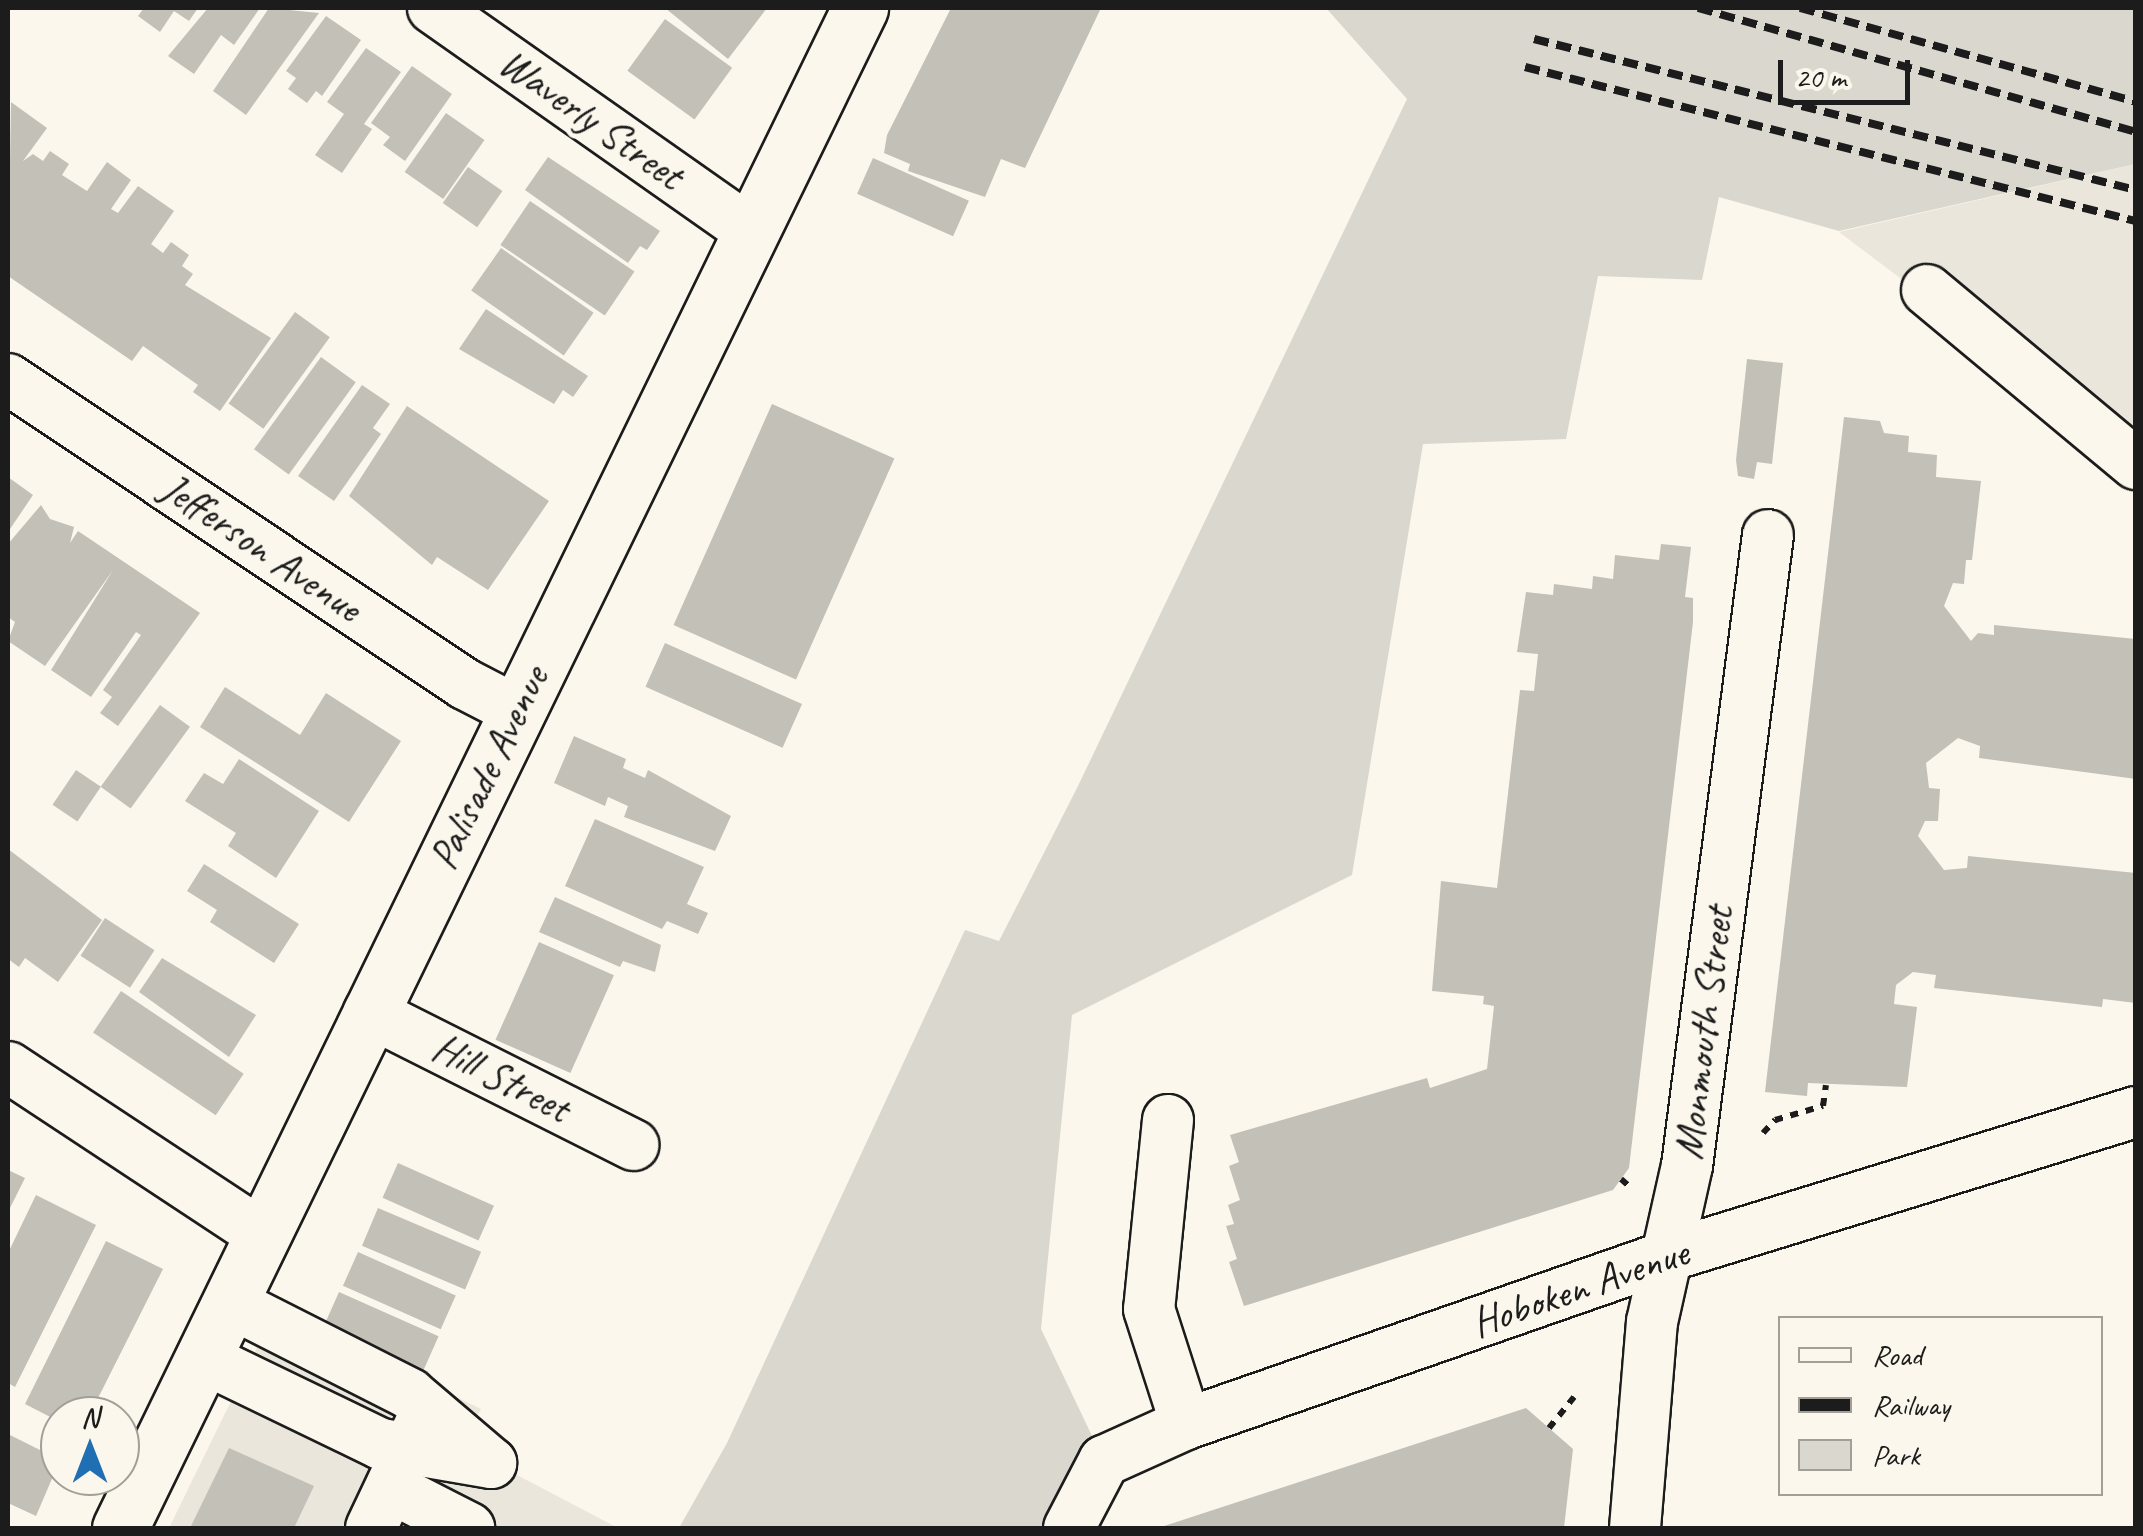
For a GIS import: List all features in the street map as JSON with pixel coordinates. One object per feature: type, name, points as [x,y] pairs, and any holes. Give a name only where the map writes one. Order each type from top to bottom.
[{"type":"main road","name":"Palisade Avenue","points":[[120,1528],[860,8]]},
{"type":"street","name":"Waverly Street","points":[[433,8],[750,231]]},
{"type":"street","points":[[1927,290],[2136,464]]},
{"type":"street","name":"Jefferson Avenue","points":[[8,379],[465,684],[517,711]]},
{"type":"street","name":"Monmouth Street","points":[[1635,1528],[1652,1322],[1672,1255],[1768,535]]},
{"type":"street","name":"Hill Street","points":[[369,1012],[633,1145]]},
{"type":"street","points":[[8,1067],[262,1234]]},
{"type":"street","name":"Hoboken Avenue","points":[[1069,1528],[1104,1461],[1186,1424],[1672,1255],[2136,1112]]},
{"type":"street","points":[[1168,1120],[1150,1309],[1186,1424]]},
{"type":"street","points":[[229,1302],[410,1394],[399,1468]]},
{"type":"street","points":[[203,1358],[381,1444],[399,1468],[469,1528]]},
{"type":"path","points":[[1763,1133],[1774,1120],[1823,1106],[1826,1085]]},
{"type":"path","points":[[1549,1428],[1574,1398]]},
{"type":"shaded area","points":[[2135,164],[2135,455],[1839,232]]},
{"type":"shaded area","points":[[276,1309],[481,1409],[460,1445],[618,1528],[169,1528]]},
{"type":"green space","points":[[1326,8],[2135,8],[2135,164],[1839,231],[1719,197],[1702,280],[1598,276],[1566,439],[1423,444],[1352,875],[1072,1015],[1041,1329],[1104,1461],[1068,1528],[679,1528],[727,1443],[965,930],[999,941],[1078,786],[1407,99]]},
{"type":"building","points":[[144,8],[198,8],[189,21],[174,11],[160,32],[138,16]]},
{"type":"building","points":[[208,8],[260,8],[234,45],[221,35],[194,74],[168,56]]},
{"type":"building","points":[[269,8],[319,13],[246,115],[213,91]]},
{"type":"building","points":[[665,8],[767,8],[728,59]]},
{"type":"building","points":[[951,8],[1101,8],[1025,168],[1001,159],[985,197],[908,171],[910,164],[884,153],[887,135]]},
{"type":"building","points":[[326,16],[361,40],[322,96],[316,91],[307,103],[288,89],[296,78],[286,71]]},
{"type":"building","points":[[665,19],[732,68],[695,120],[627,71]]},
{"type":"building","points":[[366,48],[401,72],[364,124],[372,129],[342,173],[315,155],[344,114],[327,102]]},
{"type":"building","points":[[412,66],[452,94],[405,161],[383,145],[390,137],[371,123]]},
{"type":"building","points":[[11,102],[47,128],[23,161],[33,154],[43,161],[50,151],[69,164],[62,175],[87,191],[107,162],[131,180],[111,209],[118,213],[138,186],[174,211],[151,244],[163,253],[171,242],[189,255],[182,266],[193,274],[185,285],[271,338],[220,411],[193,392],[198,385],[143,346],[132,361],[8,276]]},
{"type":"building","points":[[446,113],[485,140],[443,199],[405,172]]},
{"type":"building","points":[[548,157],[660,231],[647,250],[640,246],[628,263],[525,190]]},
{"type":"building","points":[[873,158],[969,201],[953,236],[857,194]]},
{"type":"building","points":[[468,167],[502,191],[477,227],[443,203]]},
{"type":"building","points":[[530,201],[634,271],[605,315],[500,245]]},
{"type":"building","points":[[501,248],[594,313],[564,355],[471,291]]},
{"type":"building","points":[[486,309],[588,376],[573,397],[563,390],[554,404],[459,349]]},
{"type":"building","points":[[295,312],[330,337],[263,429],[229,403]]},
{"type":"building","points":[[321,357],[356,382],[289,475],[254,449]]},
{"type":"building","points":[[1747,359],[1783,363],[1772,464],[1757,462],[1754,479],[1738,476],[1736,460]]},
{"type":"building","points":[[362,385],[390,404],[373,428],[381,434],[334,501],[298,476]]},
{"type":"building","points":[[772,404],[894,459],[796,680],[674,625]]},
{"type":"building","points":[[407,406],[549,501],[488,590],[437,557],[432,565],[349,496]]},
{"type":"building","points":[[1844,417],[1880,421],[1884,433],[1909,436],[1908,452],[1937,455],[1936,477],[1981,481],[1972,560],[1966,560],[1964,584],[1953,583],[1944,606],[1971,641],[1978,633],[1994,635],[1994,625],[2136,639],[2136,779],[1979,758],[1980,746],[1958,738],[1926,763],[1929,788],[1940,789],[1938,821],[1925,821],[1918,836],[1944,870],[1967,868],[1968,856],[2136,873],[2136,1003],[2103,999],[2102,1007],[1934,988],[1936,975],[1913,972],[1896,985],[1894,1004],[1917,1007],[1907,1087],[1808,1083],[1807,1096],[1765,1092]]},
{"type":"building","points":[[8,477],[33,495],[8,532]]},
{"type":"building","points":[[41,505],[50,519],[74,527],[70,543],[78,531],[200,613],[118,726],[100,713],[112,697],[103,690],[141,635],[136,632],[91,697],[51,670],[113,570],[45,666],[8,641],[15,622],[8,617],[8,544]]},
{"type":"building","points":[[1661,544],[1691,547],[1685,597],[1693,598],[1693,622],[1629,1168],[1613,1190],[1244,1306],[1229,1262],[1237,1259],[1226,1226],[1234,1224],[1228,1205],[1240,1200],[1229,1166],[1239,1162],[1230,1135],[1427,1078],[1430,1088],[1487,1069],[1494,1006],[1483,1004],[1484,996],[1432,991],[1441,881],[1497,888],[1520,690],[1534,691],[1538,654],[1517,652],[1526,592],[1553,595],[1554,584],[1592,589],[1593,576],[1613,579],[1615,555],[1659,560]]},
{"type":"building","points":[[665,643],[802,704],[783,748],[645,687]]},
{"type":"building","points":[[225,687],[300,735],[326,693],[401,741],[349,822],[200,727]]},
{"type":"building","points":[[160,705],[190,727],[131,808],[101,787]]},
{"type":"building","points":[[574,736],[626,759],[623,768],[645,778],[648,770],[731,816],[715,851],[624,817],[628,806],[608,797],[605,806],[554,783]]},
{"type":"building","points":[[239,759],[319,811],[276,878],[228,846],[236,833],[185,801],[204,773],[223,784]]},
{"type":"building","points":[[76,770],[101,787],[77,822],[53,805]]},
{"type":"building","points":[[595,819],[704,867],[687,904],[708,913],[698,934],[667,921],[662,929],[565,886]]},
{"type":"building","points":[[8,849],[102,920],[58,982],[25,958],[19,967],[8,959]]},
{"type":"building","points":[[204,864],[299,924],[274,963],[210,922],[217,910],[187,891]]},
{"type":"building","points":[[555,897],[661,945],[655,972],[623,961],[620,967],[539,932]]},
{"type":"building","points":[[105,918],[154,950],[130,988],[80,956]]},
{"type":"building","points":[[539,942],[614,975],[570,1073],[495,1040]]},
{"type":"building","points":[[162,958],[256,1015],[229,1057],[139,992]]},
{"type":"building","points":[[121,991],[244,1074],[216,1115],[93,1032]]},
{"type":"building","points":[[398,1163],[494,1206],[478,1240],[383,1198]]},
{"type":"building","points":[[8,1170],[25,1178],[8,1212]]},
{"type":"building","points":[[36,1195],[96,1225],[15,1387],[8,1383],[8,1253]]},
{"type":"building","points":[[378,1208],[481,1252],[465,1290],[362,1246]]},
{"type":"building","points":[[106,1241],[163,1269],[99,1396],[40,1396],[40,1412],[25,1404]]},
{"type":"building","points":[[358,1252],[456,1296],[441,1329],[343,1286]]},
{"type":"building","points":[[339,1292],[439,1336],[422,1374],[322,1329]]},
{"type":"building","points":[[1526,1408],[1573,1449],[1564,1528],[1158,1528]]},
{"type":"building","points":[[8,1434],[40,1450],[40,1496],[45,1496],[36,1516],[8,1503]]},
{"type":"building","points":[[229,1448],[314,1486],[294,1528],[190,1528]]},
{"type":"railway","points":[[1698,8],[2136,132]]},
{"type":"railway","points":[[1800,8],[2136,102]]},
{"type":"railway","points":[[1534,39],[2136,190]]},
{"type":"railway","points":[[1525,67],[2136,221]]}]
